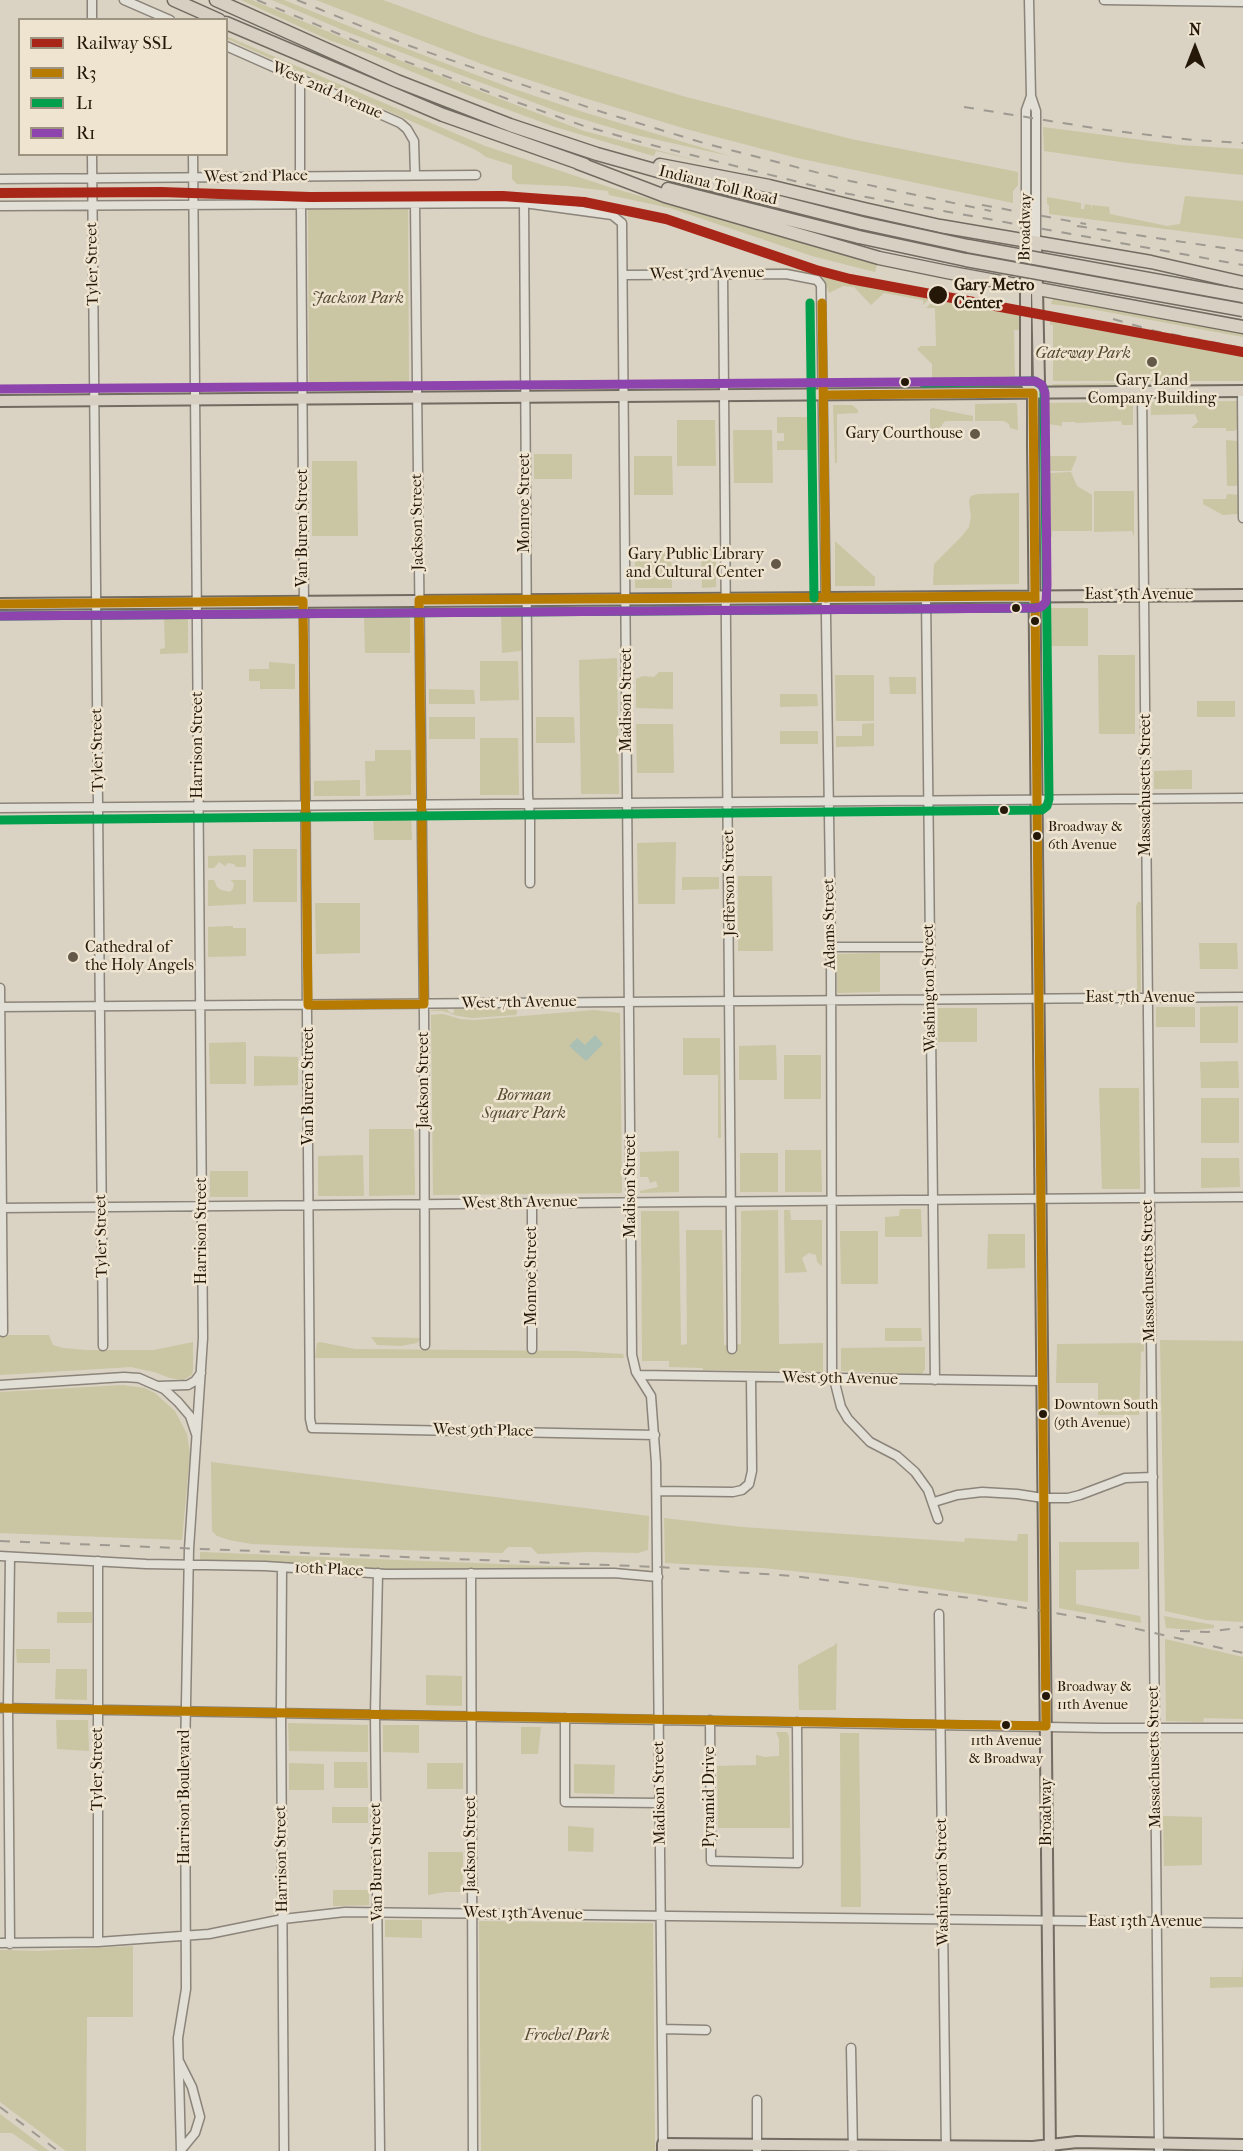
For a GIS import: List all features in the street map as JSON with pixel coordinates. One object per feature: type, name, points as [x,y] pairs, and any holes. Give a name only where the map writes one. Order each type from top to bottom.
[{"type":"highway","points":[[174,0],[214,18]]},
{"type":"highway","name":"Indiana Toll Road","points":[[216,0],[448,102],[597,154],[862,223],[968,246],[1243,296]]},
{"type":"highway","name":"Indiana Toll Road","points":[[228,24],[443,115],[578,163],[658,186],[859,237],[966,260],[1243,310]]},
{"type":"highway","points":[[597,154],[769,186],[929,223],[1151,262],[1243,283]]},
{"type":"highway","points":[[578,163],[665,196],[879,258],[1243,327]]},
{"type":"main road","name":"Broadway","points":[[1031,241],[1026,383],[1033,393],[1050,2148]]},
{"type":"main road","points":[[0,401],[1242,391]]},
{"type":"main road","name":"East 5th Avenue","points":[[0,604],[1243,595]]},
{"type":"main road","points":[[663,2148],[1050,2148],[1074,2142],[1159,2147],[1243,2145]]},
{"type":"street","points":[[92,0],[92,18]]},
{"type":"street","points":[[124,0],[165,18]]},
{"type":"street","name":"Broadway","points":[[1029,0],[1031,96],[1036,111],[1031,241]]},
{"type":"street","points":[[1104,0],[1243,2]]},
{"type":"street","name":"West 2nd Avenue","points":[[228,46],[400,123],[412,137],[415,148],[415,175]]},
{"type":"street","points":[[300,79],[300,177]]},
{"type":"street","name":"Tyler Street","points":[[92,156],[103,1346]]},
{"type":"street","name":"Harrison Street","points":[[193,156],[202,1372]]},
{"type":"street","name":"West 2nd Place","points":[[0,179],[476,175]]},
{"type":"street","name":"Jackson Street","points":[[415,203],[424,1004],[425,1345]]},
{"type":"street","points":[[0,206],[524,203]]},
{"type":"street","name":"Madison Street","points":[[524,203],[612,214],[623,225],[632,1355],[638,1375],[651,1396],[655,1435],[663,2148]]},
{"type":"street","name":"Monroe Street","points":[[524,203],[530,883]]},
{"type":"street","name":"Van Buren Street","points":[[301,204],[310,1419],[312,1428]]},
{"type":"street","name":"Jefferson Street","points":[[723,274],[732,1349]]},
{"type":"street","name":"West 3rd Avenue","points":[[624,275],[786,274],[817,280],[822,287]]},
{"type":"street","name":"Adams Street","points":[[822,287],[831,948],[832,1371],[841,1407],[854,1426],[870,1442],[890,1451],[908,1465],[922,1481],[934,1502],[938,1519]]},
{"type":"street","points":[[1242,391],[1243,518]]},
{"type":"street","name":"Massachusetts Street","points":[[1142,392],[1159,2147]]},
{"type":"street","name":"Washington Street","points":[[926,597],[935,1380]]},
{"type":"street","points":[[0,808],[1243,798]]},
{"type":"street","points":[[831,948],[930,947]]},
{"type":"street","points":[[0,988],[3,1332]]},
{"type":"street","name":"East 7th Avenue","points":[[1038,998],[1243,997]]},
{"type":"street","name":"West 7th Avenue","points":[[0,1008],[1038,998]]},
{"type":"street","name":"West 8th Avenue","points":[[1,1208],[1243,1197]]},
{"type":"street","name":"Monroe Street","points":[[532,1203],[532,1349]]},
{"type":"street","points":[[159,1386],[188,1385],[195,1381],[202,1372]]},
{"type":"street","name":"Harrison Boulevard","points":[[181,2150],[179,2028],[186,1994],[186,1711],[189,1564],[202,1372]]},
{"type":"street","name":"West 9th Avenue","points":[[638,1375],[1042,1381]]},
{"type":"street","points":[[657,1491],[733,1492],[746,1487],[752,1475],[751,1377]]},
{"type":"street","points":[[0,1385],[139,1378],[159,1386],[190,1416],[195,1429],[197,1449]]},
{"type":"street","name":"West 9th Place","points":[[312,1428],[655,1435]]},
{"type":"street","points":[[934,1502],[957,1495],[982,1492],[1068,1498],[1114,1480],[1153,1477]]},
{"type":"street","name":"10th Place","points":[[0,1556],[378,1573],[614,1573],[658,1577]]},
{"type":"street","points":[[10,1557],[4,1708],[10,1944]]},
{"type":"street","name":"Tyler Street","points":[[98,1561],[98,1942]]},
{"type":"street","name":"Harrison Street","points":[[282,1568],[284,2151]]},
{"type":"street","name":"Van Buren Street","points":[[378,1573],[375,1715],[380,2151]]},
{"type":"street","name":"Jackson Street","points":[[471,1573],[473,2151]]},
{"type":"street","name":"Washington Street","points":[[939,1614],[946,2149]]},
{"type":"street","points":[[4,1708],[1243,1728]]},
{"type":"street","points":[[565,1718],[565,1802],[660,1803]]},
{"type":"street","name":"Pyramid Drive","points":[[710,1720],[711,1861],[790,1863],[798,1863],[797,1722]]},
{"type":"street","name":"West 13th Avenue","points":[[0,1943],[98,1942],[209,1934],[283,1919],[345,1912],[1047,1922]]},
{"type":"street","name":"East 13th Avenue","points":[[1047,1922],[1243,1923]]},
{"type":"street","points":[[662,2029],[706,2030]]},
{"type":"street","points":[[851,2048],[853,2148]]},
{"type":"street","points":[[179,2060],[189,2079],[200,2111],[197,2129],[181,2150]]},
{"type":"street","points":[[757,2100],[757,2148]]},
{"type":"green space","points":[[241,0],[252,0],[362,46],[584,131],[703,162],[656,151],[654,156],[555,127],[329,40]]},
{"type":"green space","points":[[272,0],[284,0],[511,88],[730,156],[636,135],[559,112],[350,33]]},
{"type":"green space","points":[[316,0],[383,0],[479,35],[686,97],[851,139],[1018,172],[1018,185],[1013,191],[1013,203],[797,158],[686,129],[487,66]]},
{"type":"green space","points":[[228,37],[485,146],[609,187],[877,265],[875,272],[812,256],[670,208],[609,195],[608,191],[567,186],[517,184],[512,179],[512,165],[486,157],[476,150],[228,39]]},
{"type":"green space","points":[[1043,127],[1180,145],[1243,149],[1243,175],[1128,163],[1044,151]]},
{"type":"green space","points":[[1185,196],[1243,201],[1243,239],[1049,214],[1047,204],[1047,197],[1081,203],[1081,209],[1084,209],[1085,204],[1091,205],[1091,211],[1092,205],[1109,207],[1110,214],[1167,226],[1180,224]]},
{"type":"green space","name":"Jackson Park","points":[[408,208],[409,390],[309,391],[308,209]]},
{"type":"green space","points":[[789,268],[929,299],[923,305],[923,300],[884,293],[871,305],[854,287],[843,286],[829,293],[821,278],[789,270],[668,271],[667,269]]},
{"type":"green space","points":[[1054,296],[1243,331],[1243,337],[1091,309],[1051,304]]},
{"type":"green space","name":"Gateway Park","points":[[934,300],[1019,315],[1019,330],[1014,330],[1015,382],[932,382],[932,364],[917,349],[921,346],[936,346],[935,308],[926,308]]},
{"type":"green space","name":"Gateway Park","points":[[1050,321],[1243,356],[1243,381],[1053,381],[1053,325],[1050,325]]},
{"type":"green space","points":[[1053,384],[1237,384],[1051,387]]},
{"type":"green space","points":[[1237,401],[1237,429],[1235,431],[1226,431],[1226,428],[1191,428],[1198,422],[1195,414],[1151,415],[1151,402]]},
{"type":"green space","points":[[1133,402],[1133,425],[1122,425],[1121,421],[1062,422],[1062,426],[1048,424],[1048,403]]},
{"type":"green space","points":[[1016,403],[1018,430],[1010,428],[1009,424],[1004,421],[975,421],[975,404]]},
{"type":"green space","points":[[833,405],[852,405],[858,410],[858,413],[837,414],[837,463],[835,463]]},
{"type":"green space","points":[[932,408],[973,416],[973,421],[945,421],[939,429],[930,429],[930,410]]},
{"type":"green space","points":[[777,417],[815,417],[816,450],[777,450],[777,441],[784,441],[784,433],[777,433]]},
{"type":"green space","points":[[677,420],[715,420],[716,466],[677,466]]},
{"type":"green space","points":[[733,430],[772,430],[773,483],[734,483]]},
{"type":"green space","points":[[1226,440],[1237,441],[1238,484],[1236,486],[1227,486]]},
{"type":"green space","points":[[534,454],[572,454],[572,479],[534,479]]},
{"type":"green space","points":[[634,456],[672,456],[673,495],[634,495]]},
{"type":"green space","points":[[1049,456],[1077,457],[1071,471],[1049,471]]},
{"type":"green space","points":[[312,461],[357,461],[358,536],[312,536]]},
{"type":"green space","points":[[1071,472],[1077,486],[1092,495],[1092,531],[1052,531],[1052,537],[1049,537],[1049,473]]},
{"type":"green space","points":[[1094,491],[1134,491],[1134,537],[1132,531],[1094,532]]},
{"type":"green space","points":[[1019,493],[1019,584],[933,585],[934,564],[969,527],[971,496]]},
{"type":"green space","points":[[1227,494],[1238,495],[1238,514],[1223,515],[1203,504],[1203,499],[1226,499]]},
{"type":"green space","points":[[835,541],[875,577],[875,586],[835,586]]},
{"type":"green space","points":[[701,549],[716,549],[716,587],[702,588]]},
{"type":"green space","points":[[635,550],[671,550],[672,588],[635,588]]},
{"type":"green space","points":[[1050,608],[1088,608],[1088,646],[1050,646]]},
{"type":"green space","points":[[501,613],[522,613],[522,649],[520,651],[502,653]]},
{"type":"green space","points":[[364,614],[410,614],[410,653],[365,653]]},
{"type":"green space","points":[[164,616],[188,616],[188,653],[160,654],[160,649],[165,648]]},
{"type":"green space","points":[[1098,655],[1135,655],[1135,734],[1099,734]]},
{"type":"green space","points":[[617,658],[619,794],[581,794],[579,660]]},
{"type":"green space","points":[[480,661],[518,661],[519,700],[480,701]]},
{"type":"green space","points":[[269,662],[295,664],[295,689],[260,689],[260,681],[249,681],[249,669],[269,669]]},
{"type":"green space","points":[[659,672],[673,672],[673,709],[636,708],[636,679],[643,676],[654,677]]},
{"type":"green space","points":[[835,675],[874,675],[874,721],[836,721]]},
{"type":"green space","points":[[889,677],[916,677],[916,694],[890,694]]},
{"type":"green space","points":[[429,689],[474,690],[475,704],[429,704]]},
{"type":"green space","points":[[780,694],[817,694],[818,706],[780,707]]},
{"type":"green space","points":[[1197,701],[1235,701],[1235,717],[1197,717]]},
{"type":"green space","points":[[429,717],[475,717],[475,739],[429,739]]},
{"type":"green space","points":[[536,717],[574,717],[575,743],[536,743]]},
{"type":"green space","points":[[874,723],[874,746],[836,747],[836,736],[862,736],[862,724]]},
{"type":"green space","points":[[636,724],[673,724],[674,773],[637,773]]},
{"type":"green space","points":[[780,731],[818,731],[818,744],[780,744]]},
{"type":"green space","points":[[480,738],[518,738],[519,795],[480,795]]},
{"type":"green space","points":[[375,750],[411,750],[411,795],[366,796],[365,761],[375,761]]},
{"type":"green space","points":[[1192,770],[1192,789],[1154,789],[1154,771]]},
{"type":"green space","points":[[360,780],[360,796],[314,796],[314,781]]},
{"type":"green space","points":[[373,814],[411,814],[412,840],[374,840]]},
{"type":"green space","points":[[676,842],[675,904],[638,904],[637,843]]},
{"type":"green space","points":[[253,849],[297,849],[297,902],[253,902]]},
{"type":"green space","points":[[246,855],[246,867],[236,867],[228,863],[225,866],[219,862],[214,868],[208,868],[208,856]]},
{"type":"green space","points":[[738,876],[772,876],[773,951],[738,951]]},
{"type":"green space","points":[[682,877],[719,877],[719,889],[682,890]]},
{"type":"green space","points":[[208,880],[214,880],[221,890],[230,892],[234,883],[230,880],[246,880],[246,904],[208,906]]},
{"type":"green space","points":[[1138,902],[1141,902],[1141,991],[1102,994],[1099,991],[1137,990],[1136,906]]},
{"type":"green space","points":[[315,903],[360,903],[360,953],[316,954]]},
{"type":"green space","points":[[233,926],[233,928],[246,928],[246,956],[208,957],[208,927]]},
{"type":"green space","points":[[1199,943],[1237,943],[1238,969],[1200,969]]},
{"type":"green space","points":[[880,953],[880,992],[837,993],[837,954]]},
{"type":"green space","points":[[1238,1006],[1238,1043],[1200,1043],[1200,1007]]},
{"type":"green space","points":[[1156,1007],[1195,1007],[1195,1027],[1156,1027]]},
{"type":"green space","points":[[938,1008],[977,1008],[977,1042],[938,1042]]},
{"type":"green space","points":[[447,1009],[450,1013],[454,1013],[454,1009],[517,1009],[517,1012],[516,1015],[472,1018],[458,1016],[443,1011],[431,1011]]},
{"type":"green space","name":"Borman Square Park","points":[[594,1010],[620,1013],[622,1193],[433,1195],[431,1015],[443,1014],[475,1020]]},
{"type":"green space","points":[[683,1038],[720,1038],[721,1138],[718,1138],[718,1075],[683,1075]]},
{"type":"green space","points":[[246,1042],[246,1084],[210,1084],[209,1043]]},
{"type":"green space","points":[[776,1045],[777,1080],[739,1080],[739,1046]]},
{"type":"green space","points":[[784,1055],[821,1055],[821,1099],[784,1099]]},
{"type":"green space","points":[[254,1056],[298,1057],[298,1085],[254,1086]]},
{"type":"green space","points":[[1238,1061],[1239,1088],[1201,1088],[1200,1062]]},
{"type":"green space","points":[[1099,1088],[1139,1088],[1140,1189],[1102,1189]]},
{"type":"green space","points":[[1201,1098],[1239,1098],[1239,1143],[1201,1143]]},
{"type":"green space","points":[[369,1129],[414,1129],[415,1195],[369,1196]]},
{"type":"green space","points":[[785,1150],[821,1150],[822,1192],[785,1192]]},
{"type":"green space","points":[[679,1151],[679,1192],[640,1193],[640,1191],[658,1187],[656,1181],[650,1183],[648,1177],[640,1177],[640,1152]]},
{"type":"green space","points":[[740,1153],[778,1153],[778,1192],[740,1192]]},
{"type":"green space","points":[[363,1155],[364,1196],[318,1196],[318,1156]]},
{"type":"green space","points":[[1201,1158],[1239,1158],[1240,1187],[1201,1188]]},
{"type":"green space","points":[[210,1171],[248,1171],[248,1197],[210,1197]]},
{"type":"green space","points":[[900,1209],[921,1209],[922,1237],[885,1237],[885,1217],[899,1216]]},
{"type":"green space","points":[[778,1210],[779,1344],[823,1343],[823,1372],[703,1370],[703,1368],[669,1367],[669,1361],[642,1361],[641,1211],[679,1211],[681,1345],[687,1344],[686,1230],[722,1230],[724,1345],[741,1344],[741,1211]]},
{"type":"green space","points":[[784,1210],[790,1210],[791,1220],[822,1220],[822,1266],[817,1262],[816,1255],[809,1253],[802,1258],[807,1272],[785,1273]]},
{"type":"green space","points":[[840,1231],[878,1231],[878,1284],[841,1284]]},
{"type":"green space","points":[[988,1234],[1025,1234],[1025,1268],[987,1269]]},
{"type":"green space","points":[[885,1328],[921,1328],[922,1341],[885,1341]]},
{"type":"green space","points":[[0,1335],[49,1335],[53,1345],[86,1350],[154,1350],[193,1342],[193,1370],[192,1375],[183,1380],[131,1367],[0,1375]]},
{"type":"green space","points":[[371,1337],[421,1338],[417,1343],[401,1346],[377,1345]]},
{"type":"green space","points":[[1160,1340],[1243,1341],[1243,1622],[1206,1620],[1165,1611]]},
{"type":"green space","points":[[317,1343],[355,1349],[575,1351],[623,1354],[624,1358],[315,1358]]},
{"type":"green space","points":[[1144,1343],[1144,1351],[1141,1352],[1139,1415],[1098,1415],[1098,1383],[1056,1383],[1057,1344]]},
{"type":"green space","points":[[925,1347],[925,1369],[922,1374],[841,1371],[841,1348]]},
{"type":"green space","points":[[123,1385],[145,1388],[155,1393],[175,1411],[187,1434],[190,1454],[182,1540],[0,1533],[0,1392]]},
{"type":"green space","points":[[211,1462],[649,1516],[648,1550],[638,1553],[538,1554],[531,1547],[508,1547],[502,1553],[252,1544],[229,1540],[217,1536],[212,1531]]},
{"type":"green space","points":[[664,1518],[742,1527],[964,1542],[965,1538],[1017,1541],[1018,1534],[1028,1534],[1028,1602],[852,1577],[763,1568],[665,1563]]},
{"type":"green space","points":[[1059,1542],[1139,1542],[1139,1569],[1076,1570],[1076,1604],[1140,1616],[1141,1623],[1059,1608]]},
{"type":"green space","points":[[200,1552],[649,1570],[649,1573],[391,1572],[200,1563]]},
{"type":"green space","points":[[57,1612],[92,1612],[92,1623],[57,1623]]},
{"type":"green space","points":[[1164,1616],[1214,1625],[1214,1628],[1194,1630],[1166,1628]]},
{"type":"green space","points":[[1165,1639],[1243,1657],[1243,1719],[1204,1718],[1203,1722],[1166,1721]]},
{"type":"green space","points":[[837,1642],[836,1710],[799,1710],[798,1665]]},
{"type":"green space","points":[[16,1649],[50,1649],[50,1663],[17,1663]]},
{"type":"green space","points":[[56,1669],[87,1669],[87,1700],[55,1699]]},
{"type":"green space","points":[[426,1675],[462,1676],[462,1706],[426,1705]]},
{"type":"green space","points":[[56,1720],[88,1720],[89,1751],[57,1749]]},
{"type":"green space","points":[[288,1723],[368,1725],[368,1752],[289,1751]]},
{"type":"green space","points":[[383,1725],[419,1725],[419,1753],[383,1752]]},
{"type":"green space","points":[[521,1727],[541,1727],[538,1754],[521,1754]]},
{"type":"green space","points":[[776,1732],[787,1732],[789,1737],[790,1828],[718,1828],[717,1766],[756,1765],[756,1755],[779,1756],[779,1739]]},
{"type":"green space","points":[[840,1733],[859,1733],[861,1907],[841,1907]]},
{"type":"green space","points":[[334,1762],[367,1762],[368,1788],[334,1788]]},
{"type":"green space","points":[[289,1763],[324,1764],[324,1790],[289,1790]]},
{"type":"green space","points":[[427,1763],[463,1763],[463,1789],[427,1789]]},
{"type":"green space","points":[[574,1764],[615,1765],[614,1794],[574,1793]]},
{"type":"green space","points":[[332,1807],[368,1807],[368,1823],[332,1823]]},
{"type":"green space","points":[[1163,1816],[1202,1817],[1202,1865],[1164,1866]]},
{"type":"green space","points":[[568,1826],[594,1828],[593,1852],[568,1851]]},
{"type":"green space","points":[[428,1852],[463,1852],[463,1892],[428,1895]]},
{"type":"green space","points":[[333,1890],[369,1890],[369,1905],[333,1906]]},
{"type":"green space","points":[[385,1920],[422,1920],[422,1938],[385,1937]]},
{"type":"green space","name":"Froebel Park","points":[[479,1921],[653,1923],[655,2151],[481,2151]]},
{"type":"green space","points":[[133,1946],[133,2017],[87,2017],[86,2151],[66,2151],[0,2102],[0,1950],[40,1951]]},
{"type":"green space","points":[[1243,1959],[1243,1987],[1210,1988],[1210,1977],[1242,1977]]},
{"type":"green space","points":[[0,2114],[49,2151],[38,2151],[12,2133],[0,2133]]},
{"type":"shaded area","points":[[595,1035],[603,1044],[586,1061],[569,1046],[577,1038],[585,1045]]},
{"type":"railway","points":[[257,0],[399,59],[584,126],[648,144],[838,192],[1243,265]]},
{"type":"railway","points":[[297,0],[410,46],[602,112],[707,144],[850,181],[991,211]]},
{"type":"railway","points":[[964,107],[1106,130],[1243,143]]},
{"type":"railway","points":[[982,205],[1086,224]]},
{"type":"railway","points":[[1077,226],[1243,251]]},
{"type":"railway","points":[[1113,319],[1155,331],[1243,348]]},
{"type":"railway","points":[[0,1541],[658,1567],[794,1576],[969,1598],[1106,1622],[1243,1653]]},
{"type":"railway","points":[[1180,1631],[1208,1632],[1243,1627]]},
{"type":"railway","points":[[0,2107],[58,2151]]},
{"type":"rail line","name":"SSL","points":[[0,193],[161,192],[310,197],[503,196],[584,202],[666,219],[816,270],[850,279],[1243,352]]},
{"type":"transit line","name":"L1","points":[[810,303],[814,598]]},
{"type":"transit line","name":"R3","points":[[822,303],[826,598]]},
{"type":"transit line","name":"L1","points":[[0,820],[1042,810],[1047,806],[1049,799],[1044,389],[1034,381],[923,383]]},
{"type":"transit line","name":"R1","points":[[0,389],[1035,381],[1042,385],[1045,393],[1047,585],[1046,602],[1041,607],[1035,608],[0,616]]},
{"type":"transit line","name":"R3","points":[[0,1708],[1046,1726],[1033,393],[824,395]]},
{"type":"transit line","name":"R3","points":[[0,604],[303,601],[308,1005],[315,1005],[424,1004],[419,600],[1035,596]]},
{"type":"transit line","name":"L1","points":[[0,616],[1035,608]]},
{"type":"place","name":"Gary Metro Center","points":[[938,295]]},
{"type":"place","name":"Gary Land Company Building","points":[[1152,362]]},
{"type":"place","name":"Gary Courthouse","points":[[975,434]]},
{"type":"place","name":"Gary Public Library and Cultural Center","points":[[776,564]]},
{"type":"place","name":"Broadway & 6th Avenue","points":[[1037,836]]},
{"type":"place","name":"Cathedral of the Holy Angels","points":[[73,957]]},
{"type":"place","name":"Downtown South (9th Avenue)","points":[[1043,1414]]},
{"type":"place","name":"Broadway & 11th Avenue","points":[[1046,1696]]},
{"type":"place","name":"11th Avenue & Broadway","points":[[1006,1725]]}]
